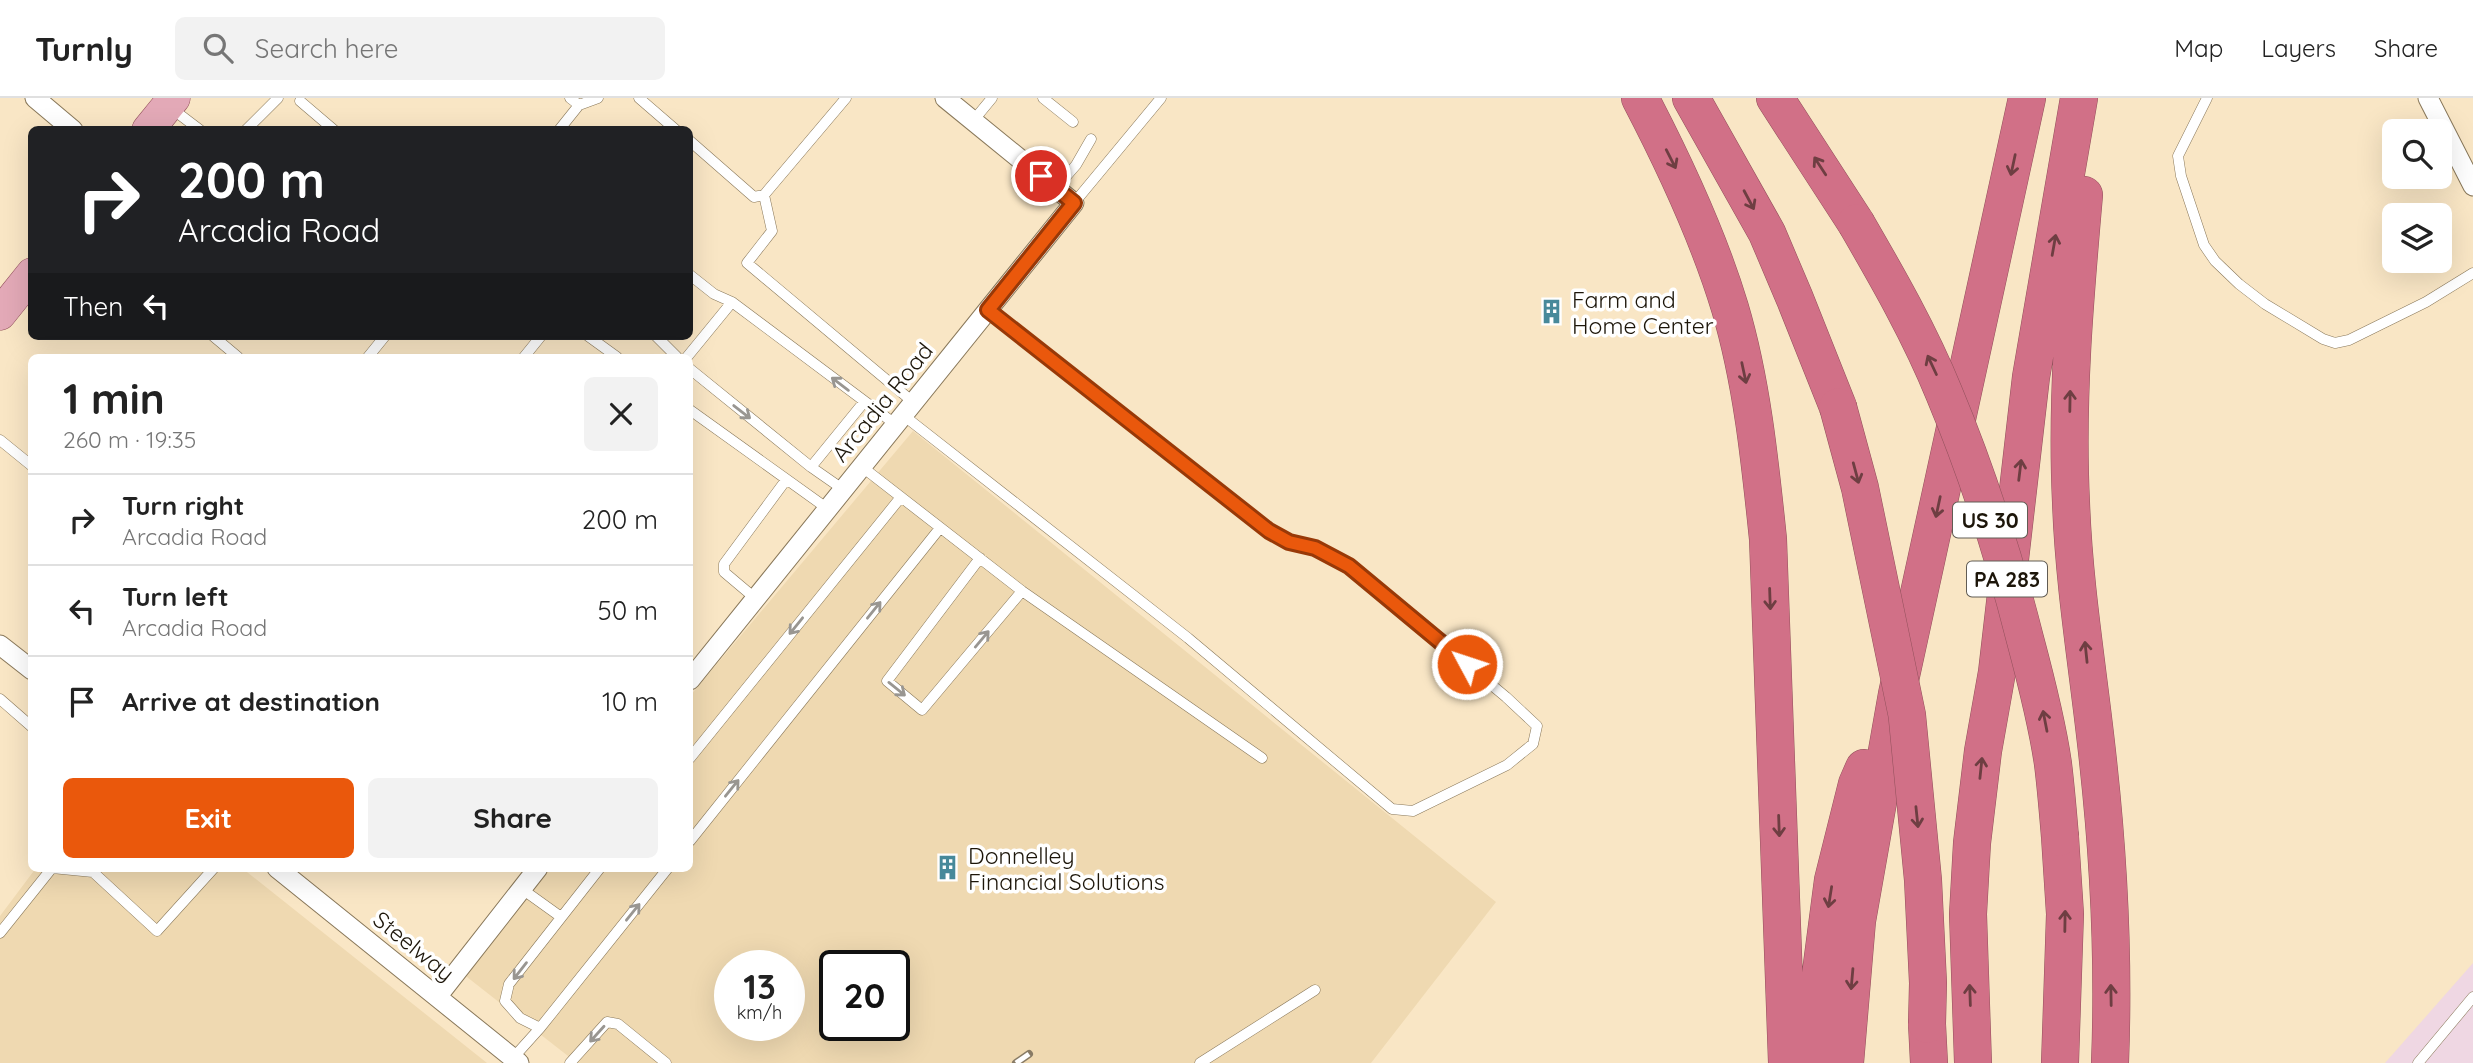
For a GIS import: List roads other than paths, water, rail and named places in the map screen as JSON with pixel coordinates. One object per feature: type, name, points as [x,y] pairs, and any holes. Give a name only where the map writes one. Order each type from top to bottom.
[{"type":"highway","points":[[1640,98],[1675,165],[1730,309],[1751,402],[1768,539],[1787,1063]]},
{"type":"highway","points":[[1691,98],[1767,233],[1796,299],[1838,407],[1863,500],[1907,715],[1923,880],[1929,1063]]},
{"type":"highway","name":"US 30","points":[[1775,98],[1856,223],[1891,283],[1923,347],[1944,392],[1981,489],[2018,608],[2053,762],[2065,914],[2060,1063]]},
{"type":"highway","points":[[1846,1063],[1857,921],[1897,694],[2027,98]]},
{"type":"highway","name":"PA 283","points":[[1973,1063],[1968,914],[1972,843],[1983,751],[1997,672],[2031,377],[2079,98]]},
{"type":"highway","points":[[2091,98],[2073,334],[2071,503],[2109,895],[2112,1024],[2110,1063]]},
{"type":"highway","points":[[1809,1063],[1833,880],[1857,785],[1897,694]]},
{"type":"main road","points":[[151,126],[171,102]]},
{"type":"main road","points":[[0,314],[28,279]]},
{"type":"street","points":[[35,98],[68,126]]},
{"type":"street","points":[[945,98],[1074,203]]},
{"type":"street","points":[[2428,98],[2473,186]]},
{"type":"street","name":"Arcadia Road","points":[[693,676],[1074,203]]},
{"type":"street","points":[[0,645],[28,667]]},
{"type":"street","name":"Steelway","points":[[282,872],[516,1060]]},
{"type":"street","points":[[437,997],[535,872]]},
{"type":"lane","points":[[250,126],[278,98]]},
{"type":"lane","points":[[569,98],[579,105]]},
{"type":"lane","points":[[562,126],[579,105],[598,98]]},
{"type":"lane","points":[[639,98],[671,126]]},
{"type":"lane","points":[[693,144],[754,197],[764,195],[846,98]]},
{"type":"lane","points":[[973,121],[992,98]]},
{"type":"lane","points":[[1044,98],[1073,122]]},
{"type":"lane","points":[[1074,203],[1161,98]]},
{"type":"lane","points":[[2207,98],[2178,156],[2181,176],[2204,245],[2215,261],[2265,304],[2323,339],[2335,342],[2350,340],[2426,302],[2473,272]]},
{"type":"lane","points":[[298,99],[329,126]]},
{"type":"lane","points":[[171,102],[196,126]]},
{"type":"lane","points":[[1056,188],[1076,165],[1091,139]]},
{"type":"lane","points":[[764,195],[772,231],[747,263],[903,414],[1188,638],[1392,809],[1413,811],[1456,792],[1507,765],[1533,744],[1537,726],[1349,566],[1315,548],[1289,542],[1269,531],[988,310]]},
{"type":"lane","points":[[693,277],[714,294],[732,302],[864,402],[903,414]]},
{"type":"lane","points":[[689,354],[732,302]]},
{"type":"lane","points":[[218,340],[234,354]]},
{"type":"lane","points":[[370,354],[382,340]]},
{"type":"lane","points":[[526,354],[538,340]]},
{"type":"lane","points":[[594,340],[613,354]]},
{"type":"lane","points":[[660,340],[674,354]]},
{"type":"lane","points":[[693,371],[811,467],[844,490]]},
{"type":"lane","points":[[811,467],[864,402]]},
{"type":"lane","points":[[693,412],[829,510]]},
{"type":"lane","points":[[0,440],[28,463]]},
{"type":"lane","points":[[861,466],[1022,591],[1262,758]]},
{"type":"lane","points":[[756,599],[724,572],[724,564],[786,480]]},
{"type":"lane","points":[[693,754],[901,497]]},
{"type":"lane","points":[[693,837],[940,528]]},
{"type":"lane","points":[[980,558],[887,681],[922,710],[1022,591]]},
{"type":"lane","points":[[0,699],[28,724]]},
{"type":"lane","points":[[0,933],[49,872]]},
{"type":"lane","points":[[93,872],[157,930],[210,872]]},
{"type":"lane","points":[[540,1028],[520,1018],[505,1001],[509,984],[597,872]]},
{"type":"lane","points":[[516,1060],[665,872]]},
{"type":"lane","points":[[522,889],[561,916]]},
{"type":"lane","points":[[1200,1063],[1315,990]]},
{"type":"lane","points":[[2418,1063],[2473,997]]},
{"type":"lane","points":[[570,1063],[607,1022],[618,1024],[666,1063]]},
{"type":"railway","points":[[1016,1063],[1029,1054]]},
{"type":"place","name":"Farm and Home Center","points":[[1552,312]]},
{"type":"place","name":"Donnelley Financial Solutions","points":[[948,868]]}]
